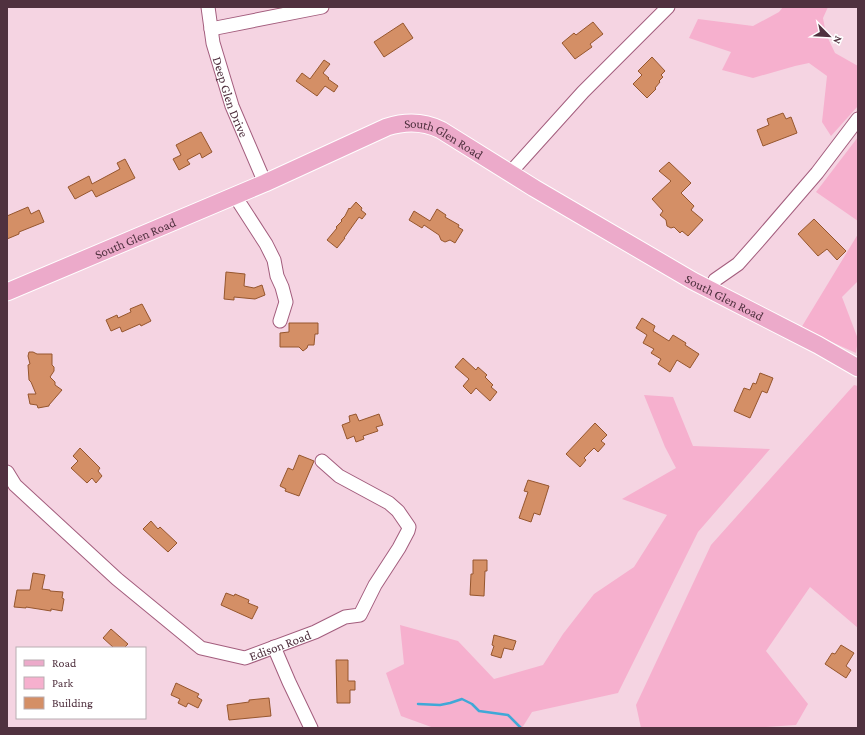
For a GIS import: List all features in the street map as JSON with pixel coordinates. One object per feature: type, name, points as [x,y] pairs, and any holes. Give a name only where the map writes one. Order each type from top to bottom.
[{"type":"main road","name":"South Glen Road","points":[[7,292],[265,183],[387,127],[408,122],[415,122],[442,130],[510,173],[688,279],[818,345],[858,368]]},
{"type":"street","name":"Deep Glen Drive","points":[[208,7],[214,43],[232,106],[265,183]]},
{"type":"street","points":[[211,29],[322,7]]},
{"type":"street","points":[[510,173],[583,92],[668,7]]},
{"type":"street","points":[[710,290],[716,280],[738,264],[766,232],[817,173],[858,119]]},
{"type":"street","points":[[235,196],[266,244],[274,260],[277,276],[286,302],[280,321]]},
{"type":"street","name":"Edison Road","points":[[7,472],[16,485],[117,579],[201,648],[245,658],[315,632],[344,617],[360,615],[408,531],[405,520],[389,503],[339,476],[322,461]]},
{"type":"street","points":[[274,647],[311,728]]},
{"type":"green space","points":[[783,7],[828,7],[823,18],[826,34],[835,53],[858,66],[858,106],[831,136],[822,122],[827,76],[809,63],[753,78],[722,70],[731,52],[689,38],[698,19],[753,26],[779,12]]},
{"type":"green space","points":[[858,137],[858,221],[816,192]]},
{"type":"green space","points":[[858,234],[858,281],[842,297],[858,339],[856,353],[801,328]]},
{"type":"green space","points":[[854,385],[858,386],[858,628],[810,587],[766,651],[808,704],[796,725],[749,728],[641,728],[636,705],[711,545]]},
{"type":"green space","points":[[644,395],[673,397],[693,446],[770,449],[698,532],[618,693],[532,712],[522,728],[434,728],[401,716],[386,673],[404,664],[400,625],[458,641],[494,679],[543,665],[563,634],[594,594],[634,567],[667,515],[622,499],[676,468],[665,447]]},
{"type":"building","points":[[593,22],[603,34],[590,44],[592,47],[575,59],[562,43],[574,33],[576,35]]},
{"type":"building","points":[[403,23],[413,38],[384,57],[374,42]]},
{"type":"building","points":[[652,57],[665,71],[661,75],[663,77],[659,81],[660,82],[655,88],[656,89],[647,98],[633,84],[642,75],[638,71]]},
{"type":"building","points":[[324,60],[330,64],[323,73],[329,78],[328,79],[338,86],[334,92],[325,86],[317,96],[296,81],[302,73],[310,79]]},
{"type":"building","points":[[783,113],[786,119],[791,117],[797,133],[763,146],[757,130],[769,125],[767,119]]},
{"type":"building","points":[[201,132],[212,152],[202,158],[200,153],[187,160],[190,164],[179,170],[173,159],[181,155],[176,145]]},
{"type":"building","points":[[125,159],[135,178],[96,197],[92,190],[75,199],[68,187],[89,176],[92,184],[120,169],[117,163]]},
{"type":"building","points":[[669,162],[691,183],[681,193],[694,206],[691,210],[703,220],[688,236],[682,231],[680,233],[674,227],[671,228],[667,226],[666,220],[660,215],[663,211],[652,199],[671,181],[659,171]]},
{"type":"building","points":[[356,202],[362,208],[361,210],[366,214],[362,219],[359,217],[337,248],[327,240],[342,221],[341,220],[349,208],[350,209]]},
{"type":"building","points":[[28,207],[31,214],[39,210],[44,222],[19,232],[19,234],[7,239],[7,216]]},
{"type":"building","points":[[437,209],[446,215],[445,217],[459,225],[458,227],[463,230],[455,243],[450,240],[445,242],[441,240],[439,235],[424,225],[422,228],[409,220],[414,211],[430,221]]},
{"type":"building","points":[[814,219],[846,251],[837,260],[827,249],[818,256],[798,234]]},
{"type":"building","points":[[226,272],[245,274],[244,286],[254,288],[262,285],[265,295],[255,299],[234,297],[234,300],[224,299]]},
{"type":"building","points":[[142,304],[151,321],[122,332],[120,327],[111,331],[106,320],[117,315],[118,318],[131,312],[130,309]]},
{"type":"building","points":[[642,318],[655,326],[653,331],[669,341],[673,335],[686,343],[685,345],[699,354],[690,368],[677,360],[670,372],[658,364],[661,359],[651,353],[654,349],[643,343],[647,335],[636,328]]},
{"type":"building","points":[[289,323],[318,323],[318,334],[315,334],[314,345],[308,345],[303,351],[299,347],[280,347],[280,333],[289,332]]},
{"type":"building","points":[[29,352],[37,354],[52,354],[52,365],[54,367],[54,371],[50,377],[55,382],[55,385],[62,390],[49,406],[38,408],[37,405],[30,404],[28,394],[36,394],[29,380]]},
{"type":"building","points":[[463,358],[476,370],[478,367],[487,375],[485,377],[493,385],[491,387],[497,392],[490,401],[476,388],[471,394],[463,386],[469,379],[455,367]]},
{"type":"building","points":[[760,373],[773,378],[767,393],[762,391],[750,418],[734,411],[744,388],[750,390],[753,383],[756,384]]},
{"type":"building","points":[[356,414],[359,421],[379,414],[383,425],[376,427],[378,431],[363,436],[364,439],[356,442],[354,436],[347,439],[342,425],[350,422],[349,416]]},
{"type":"building","points":[[595,423],[607,435],[601,441],[605,444],[598,452],[594,448],[584,458],[586,460],[580,467],[566,454]]},
{"type":"building","points":[[80,448],[100,468],[98,471],[102,476],[96,483],[92,478],[87,483],[71,468],[78,461],[73,456]]},
{"type":"building","points":[[299,455],[314,461],[299,496],[285,491],[286,489],[280,486],[288,468],[293,470]]},
{"type":"building","points":[[528,480],[549,486],[540,515],[534,513],[531,522],[519,518],[528,492],[524,491]]},
{"type":"building","points":[[151,521],[158,529],[160,527],[177,543],[168,552],[143,529]]},
{"type":"building","points":[[473,560],[487,560],[484,596],[470,595]]},
{"type":"building","points":[[33,573],[45,575],[42,589],[63,592],[62,598],[64,599],[62,611],[14,607],[17,590],[30,590]]},
{"type":"building","points":[[226,593],[234,596],[235,594],[249,600],[248,603],[258,607],[252,619],[221,605]]},
{"type":"building","points":[[111,629],[128,644],[125,647],[113,647],[103,638]]},
{"type":"building","points":[[494,635],[516,641],[513,650],[504,648],[501,658],[491,655],[494,646],[492,645]]},
{"type":"building","points":[[841,645],[854,653],[846,666],[851,670],[846,678],[825,664],[832,653],[835,654]]},
{"type":"building","points":[[336,660],[348,660],[348,681],[355,681],[355,690],[350,690],[350,703],[337,703]]},
{"type":"building","points":[[176,683],[199,694],[197,697],[202,700],[198,708],[188,703],[186,707],[178,703],[180,699],[171,695]]},
{"type":"building","points":[[269,698],[271,716],[229,720],[227,705],[249,702],[249,700]]},
{"type":"waterway","points":[[418,704],[440,705],[462,699],[472,704],[479,711],[508,715],[521,728]]}]
